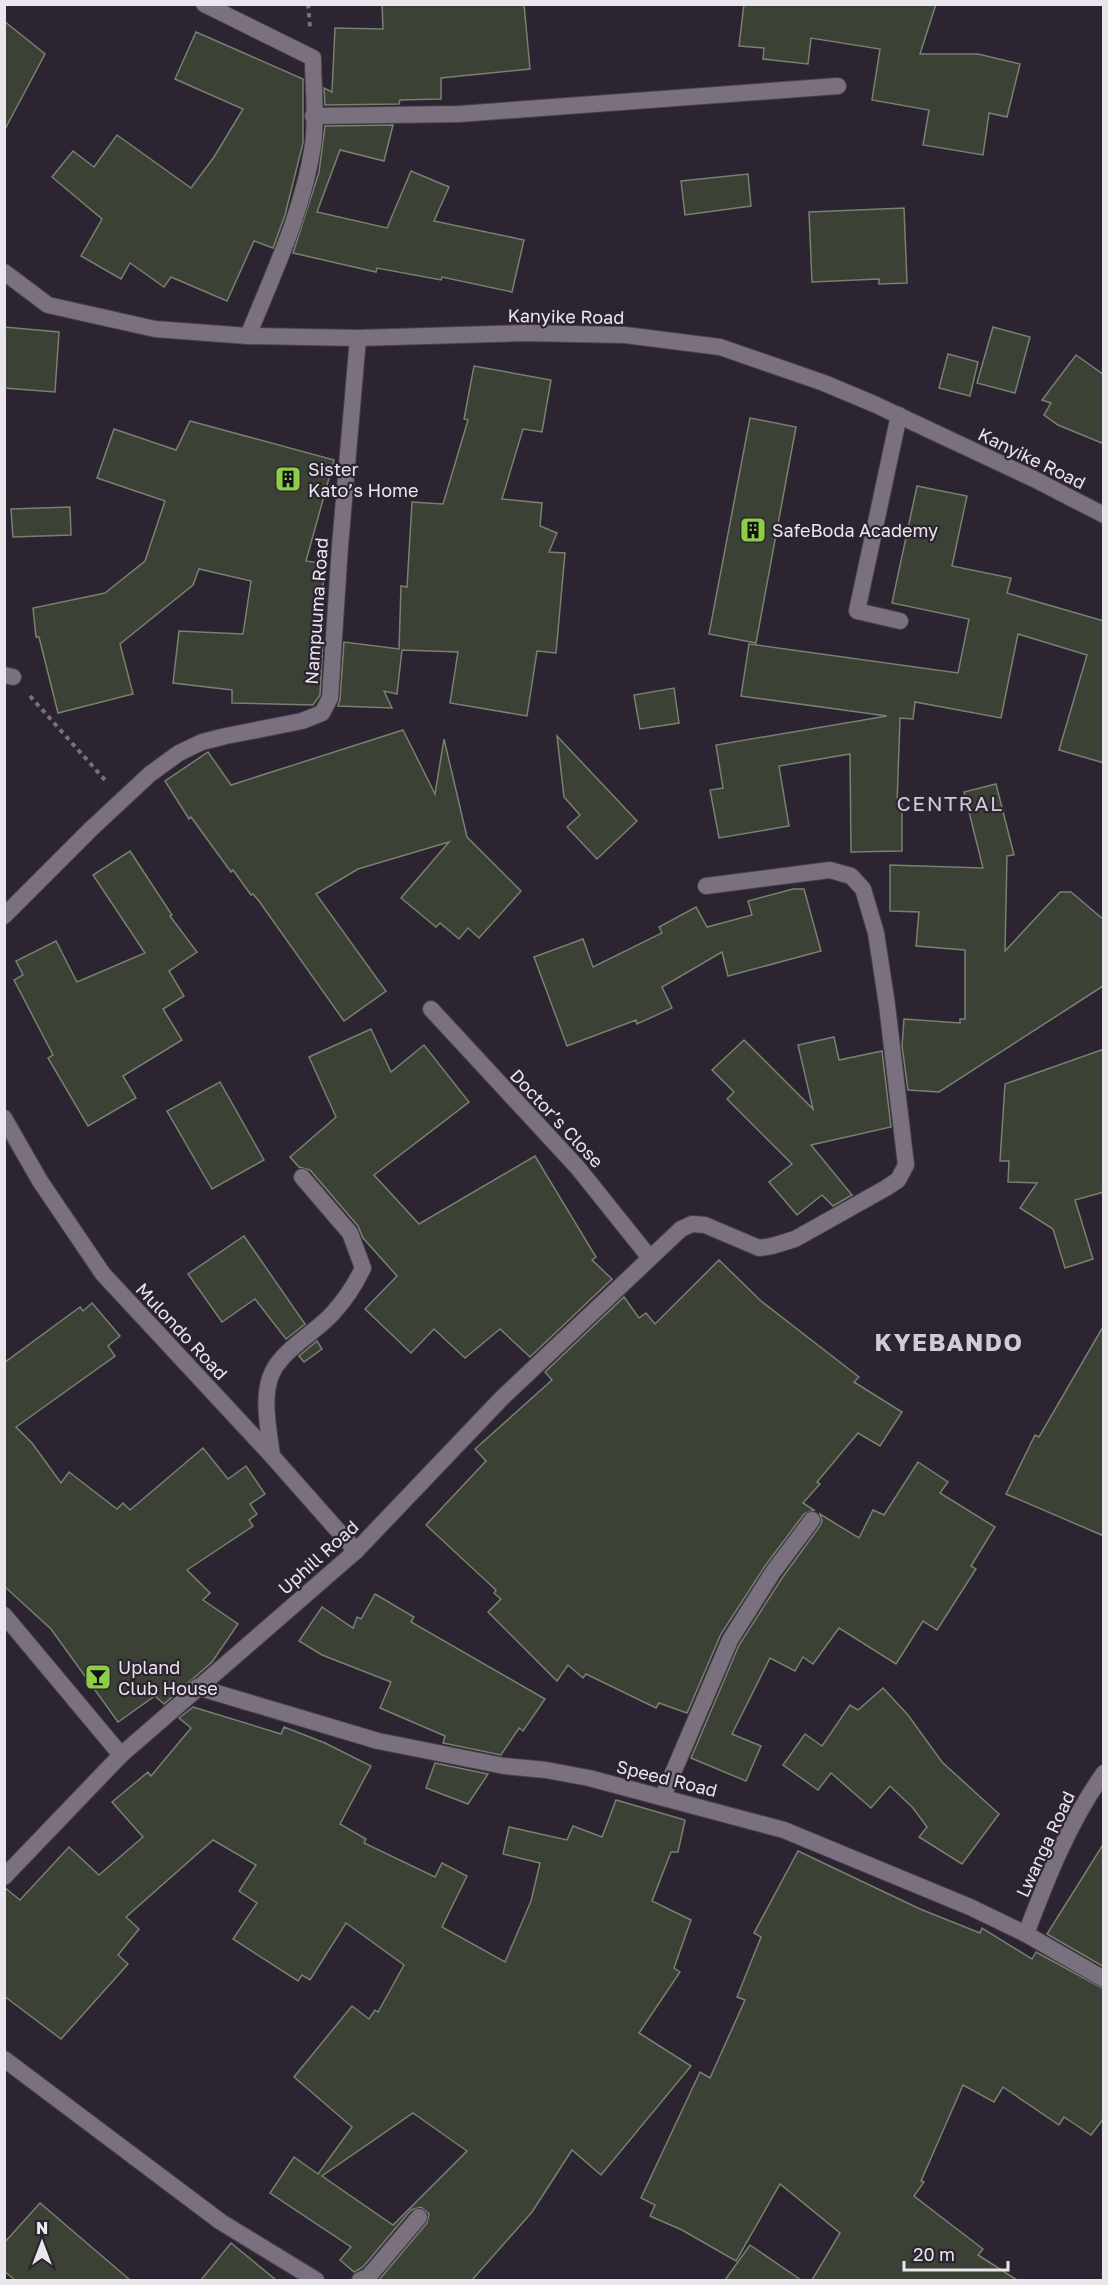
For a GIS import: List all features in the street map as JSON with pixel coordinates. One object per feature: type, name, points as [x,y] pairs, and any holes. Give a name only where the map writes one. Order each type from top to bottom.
[{"type":"street","points":[[204,4],[313,58],[313,144],[301,197],[286,243],[248,336]]},
{"type":"street","points":[[313,116],[459,114],[838,86]]},
{"type":"street","name":"Kanyike Road","points":[[4,272],[48,304],[155,329],[248,336],[358,338],[524,333],[625,335],[690,342],[755,358],[824,383],[899,415],[1104,515]]},
{"type":"street","name":"Nampuuma Road","points":[[4,916],[150,774],[179,753],[202,742],[302,721],[322,713],[330,698],[340,546],[358,338]]},
{"type":"street","points":[[899,415],[857,611],[900,621]]},
{"type":"street","name":"Uphill Road","points":[[4,1877],[121,1755],[356,1551],[485,1415],[673,1236],[692,1224],[716,1228],[759,1248],[795,1239],[898,1180],[906,1165],[887,1005],[876,933],[863,889],[851,876],[830,870],[706,886]]},
{"type":"street","name":"Doctor’s Close","points":[[431,1009],[578,1168],[650,1258]]},
{"type":"street","name":"Mulondo Road","points":[[4,1118],[40,1181],[103,1274],[272,1456],[356,1551]]},
{"type":"street","points":[[272,1456],[267,1401],[272,1372],[292,1349],[332,1315],[354,1286],[363,1268],[350,1233],[302,1177]]},
{"type":"street","points":[[663,1796],[730,1640],[773,1572],[812,1520]]},
{"type":"street","points":[[4,1616],[121,1755]]},
{"type":"street","name":"Speed Road","points":[[197,1687],[378,1741],[504,1766],[546,1770],[663,1796],[784,1830],[960,1902],[1026,1934],[1104,1979]]},
{"type":"street","name":"Lwanga Road","points":[[1026,1934],[1068,1832],[1084,1801],[1104,1773]]},
{"type":"street","points":[[4,2059],[221,2222],[316,2280]]},
{"type":"street","points":[[360,2280],[369,2276],[419,2217]]},
{"type":"path","points":[[9,676],[123,801]]},
{"type":"building","points":[[382,4],[524,4],[530,69],[441,78],[441,99],[400,100],[399,104],[325,105],[324,88],[332,92],[335,28],[383,29]]},
{"type":"building","points":[[744,4],[936,4],[920,54],[978,54],[1020,64],[1007,117],[989,113],[983,155],[923,145],[929,110],[872,100],[880,49],[811,38],[808,64],[763,59],[764,48],[739,46]]},
{"type":"building","points":[[4,21],[45,54],[4,131]]},
{"type":"building","points":[[196,32],[303,79],[303,143],[285,215],[273,248],[254,241],[227,301],[171,277],[164,287],[130,263],[121,279],[81,256],[102,219],[52,177],[73,151],[94,167],[117,135],[191,188],[214,157],[243,109],[175,79]]},
{"type":"building","points":[[393,125],[384,161],[340,150],[317,212],[387,228],[411,171],[449,187],[434,221],[524,240],[512,292],[442,277],[441,280],[377,268],[376,272],[293,253],[319,172],[325,126]]},
{"type":"building","points":[[748,174],[751,206],[685,215],[681,181]]},
{"type":"building","points":[[904,208],[907,283],[879,284],[879,279],[812,282],[809,212]]},
{"type":"building","points":[[4,327],[59,332],[55,392],[4,388]]},
{"type":"building","points":[[993,327],[1030,337],[1015,393],[977,383]]},
{"type":"building","points":[[948,354],[978,362],[970,396],[939,388]]},
{"type":"building","points":[[1076,355],[1104,375],[1104,444],[1058,425],[1044,415],[1051,403],[1042,400]]},
{"type":"building","points":[[474,366],[551,380],[542,432],[523,429],[502,499],[542,503],[540,526],[557,533],[549,552],[565,553],[556,653],[537,651],[527,716],[450,703],[458,652],[402,650],[397,694],[384,691],[392,708],[338,706],[344,642],[399,649],[401,586],[407,587],[412,502],[443,504],[468,420],[464,419]]},
{"type":"building","name":"SafeBoda Academy","points":[[750,418],[796,427],[756,643],[709,634]]},
{"type":"building","points":[[190,421],[334,460],[306,561],[326,564],[315,641],[323,641],[320,695],[313,705],[232,703],[232,690],[173,683],[179,631],[243,634],[251,581],[199,569],[193,585],[120,644],[133,694],[58,713],[39,637],[36,637],[33,608],[105,593],[145,561],[165,501],[97,478],[114,429],[176,450]]},
{"type":"building","points":[[917,486],[967,496],[952,566],[1011,578],[1007,593],[1104,621],[1104,763],[1059,750],[1087,655],[1018,634],[1001,718],[915,702],[913,719],[900,718],[897,804],[902,804],[902,851],[851,852],[850,754],[779,766],[789,826],[719,838],[710,790],[723,788],[716,745],[887,716],[741,696],[749,644],[958,673],[969,619],[892,603]]},
{"type":"building","points":[[70,507],[71,535],[13,537],[11,509]]},
{"type":"building","points":[[674,688],[679,723],[640,729],[634,695]]},
{"type":"building","points":[[403,730],[435,794],[444,739],[467,837],[521,891],[479,938],[468,928],[459,939],[440,923],[436,927],[401,898],[449,842],[358,869],[316,894],[386,991],[344,1021],[259,901],[253,894],[251,895],[233,870],[231,872],[191,817],[189,819],[165,781],[208,752],[231,785]]},
{"type":"building","points":[[557,736],[637,821],[597,859],[567,827],[580,815],[564,797]]},
{"type":"building","points":[[996,784],[1014,855],[1007,856],[1005,951],[1060,892],[1071,892],[1103,919],[1103,986],[939,1092],[908,1090],[902,1046],[904,1019],[960,1023],[960,1019],[965,1019],[965,950],[916,946],[919,912],[890,911],[890,865],[983,868],[964,792]]},
{"type":"building","points":[[130,851],[172,915],[170,916],[197,952],[169,971],[184,996],[163,1009],[182,1040],[123,1076],[136,1098],[88,1126],[48,1058],[53,1055],[14,980],[23,975],[16,961],[56,941],[77,982],[145,953],[93,875]]},
{"type":"building","points":[[793,889],[804,889],[821,951],[728,976],[722,952],[662,987],[672,1008],[637,1024],[636,1020],[567,1046],[534,957],[583,939],[593,967],[662,933],[659,927],[696,907],[707,927],[752,915],[748,901]]},
{"type":"building","points":[[371,1029],[391,1072],[424,1045],[469,1102],[374,1175],[419,1224],[535,1156],[596,1257],[592,1260],[612,1279],[530,1357],[500,1329],[465,1358],[434,1329],[411,1353],[365,1309],[397,1276],[363,1238],[358,1226],[310,1170],[299,1167],[290,1157],[336,1117],[309,1057]]},
{"type":"building","points":[[834,1037],[839,1060],[882,1051],[891,1127],[811,1145],[852,1195],[833,1206],[822,1195],[797,1215],[769,1182],[792,1164],[727,1099],[734,1092],[712,1070],[744,1040],[813,1109],[798,1045]]},
{"type":"building","points":[[1104,1049],[1104,1192],[1075,1200],[1093,1259],[1065,1268],[1053,1229],[1020,1208],[1037,1183],[1008,1182],[1009,1161],[1000,1161],[1005,1084]]},
{"type":"building","points":[[220,1082],[264,1160],[212,1189],[167,1111]]},
{"type":"building","points":[[244,1236],[305,1324],[286,1339],[255,1299],[222,1322],[188,1274]]},
{"type":"building","points":[[719,1260],[761,1301],[859,1377],[854,1382],[902,1412],[880,1446],[858,1433],[817,1482],[820,1484],[803,1503],[814,1510],[804,1514],[765,1566],[721,1634],[687,1713],[659,1703],[656,1708],[586,1674],[583,1678],[568,1665],[557,1681],[488,1612],[501,1599],[494,1593],[496,1590],[426,1525],[486,1461],[475,1449],[552,1380],[545,1372],[624,1297],[639,1318],[646,1313],[655,1324]]},
{"type":"building","points":[[92,1303],[120,1336],[108,1346],[115,1356],[16,1427],[32,1443],[61,1483],[69,1472],[117,1509],[123,1503],[130,1510],[203,1448],[228,1479],[246,1466],[265,1494],[250,1504],[257,1514],[249,1520],[253,1526],[187,1570],[210,1593],[203,1600],[238,1624],[212,1662],[164,1704],[155,1696],[118,1722],[51,1629],[4,1586],[4,1363],[80,1307],[83,1311]]},
{"type":"building","points":[[1104,1325],[1104,1536],[1006,1494],[1035,1435],[1039,1437]]},
{"type":"building","points":[[317,1341],[322,1349],[304,1362],[299,1356]]},
{"type":"building","points":[[918,1462],[948,1482],[940,1493],[995,1527],[971,1566],[976,1569],[937,1630],[923,1621],[896,1664],[839,1628],[813,1664],[803,1657],[795,1671],[770,1658],[732,1734],[761,1746],[746,1781],[691,1758],[739,1645],[782,1578],[820,1526],[822,1521],[820,1514],[859,1538],[873,1510],[884,1515]]},
{"type":"building","points":[[375,1594],[414,1617],[411,1622],[545,1699],[523,1731],[519,1728],[501,1755],[443,1743],[445,1736],[380,1708],[391,1682],[322,1655],[299,1641],[322,1607],[353,1628],[357,1617],[361,1619]]},
{"type":"building","points":[[883,1688],[908,1715],[942,1762],[999,1814],[962,1864],[919,1837],[927,1827],[913,1808],[890,1786],[871,1808],[831,1773],[818,1790],[783,1765],[805,1734],[822,1746],[850,1705],[858,1710]]},
{"type":"building","points":[[193,1707],[281,1734],[284,1727],[325,1743],[371,1766],[340,1824],[366,1839],[364,1843],[435,1877],[442,1863],[467,1876],[442,1927],[505,1962],[531,1901],[540,1863],[503,1854],[509,1827],[567,1840],[573,1826],[602,1837],[616,1800],[685,1820],[678,1852],[671,1852],[652,1901],[691,1920],[674,1968],[680,1972],[639,2033],[691,2066],[601,2175],[572,2150],[532,2212],[472,2280],[379,2280],[427,2223],[429,2214],[421,2207],[411,2210],[363,2267],[354,2272],[340,2260],[351,2247],[270,2193],[294,2157],[318,2174],[352,2127],[294,2077],[352,2006],[369,2019],[375,2010],[378,2012],[404,1965],[346,1923],[310,1980],[302,1975],[298,1981],[233,1939],[257,1903],[239,1891],[256,1865],[213,1840],[126,1917],[139,1929],[118,1955],[128,1964],[61,2039],[4,1996],[4,1887],[20,1900],[69,1847],[99,1875],[143,1837],[112,1802],[148,1772],[151,1776],[191,1728],[179,1718]],"holes":[[[413,2113],[467,2151],[393,2225],[322,2176]]]},
{"type":"building","points":[[435,1763],[488,1774],[468,1804],[426,1788]]},
{"type":"building","points":[[1104,1843],[1104,1967],[1047,1934]]},
{"type":"building","points":[[798,1851],[920,1909],[980,1933],[982,1928],[1032,1959],[1036,1952],[1104,1989],[1104,2118],[1091,2135],[1064,2117],[1059,2125],[1003,2087],[994,2102],[963,2085],[921,2181],[924,2182],[914,2196],[983,2249],[978,2255],[1017,2280],[812,2280],[840,2233],[780,2184],[736,2261],[682,2230],[650,2216],[655,2205],[641,2198],[700,2072],[710,2078],[745,2000],[737,1997],[761,1937],[754,1933]]},
{"type":"building","points":[[40,2203],[130,2280],[15,2280],[4,2271],[4,2243]]},
{"type":"building","points":[[231,2243],[276,2280],[201,2280]]},
{"type":"building","points":[[750,2245],[801,2280],[725,2280]]},
{"type":"place","name":"Sister Kato’s Home","points":[[288,479]]},
{"type":"place","name":"SafeBoda Academy","points":[[753,530]]},
{"type":"place","name":"Upland Club House","points":[[98,1677]]},
{"type":"district","name":"CENTRAL","points":[[950,803]]},
{"type":"district","name":"KYEBANDO","points":[[949,1341]]}]
